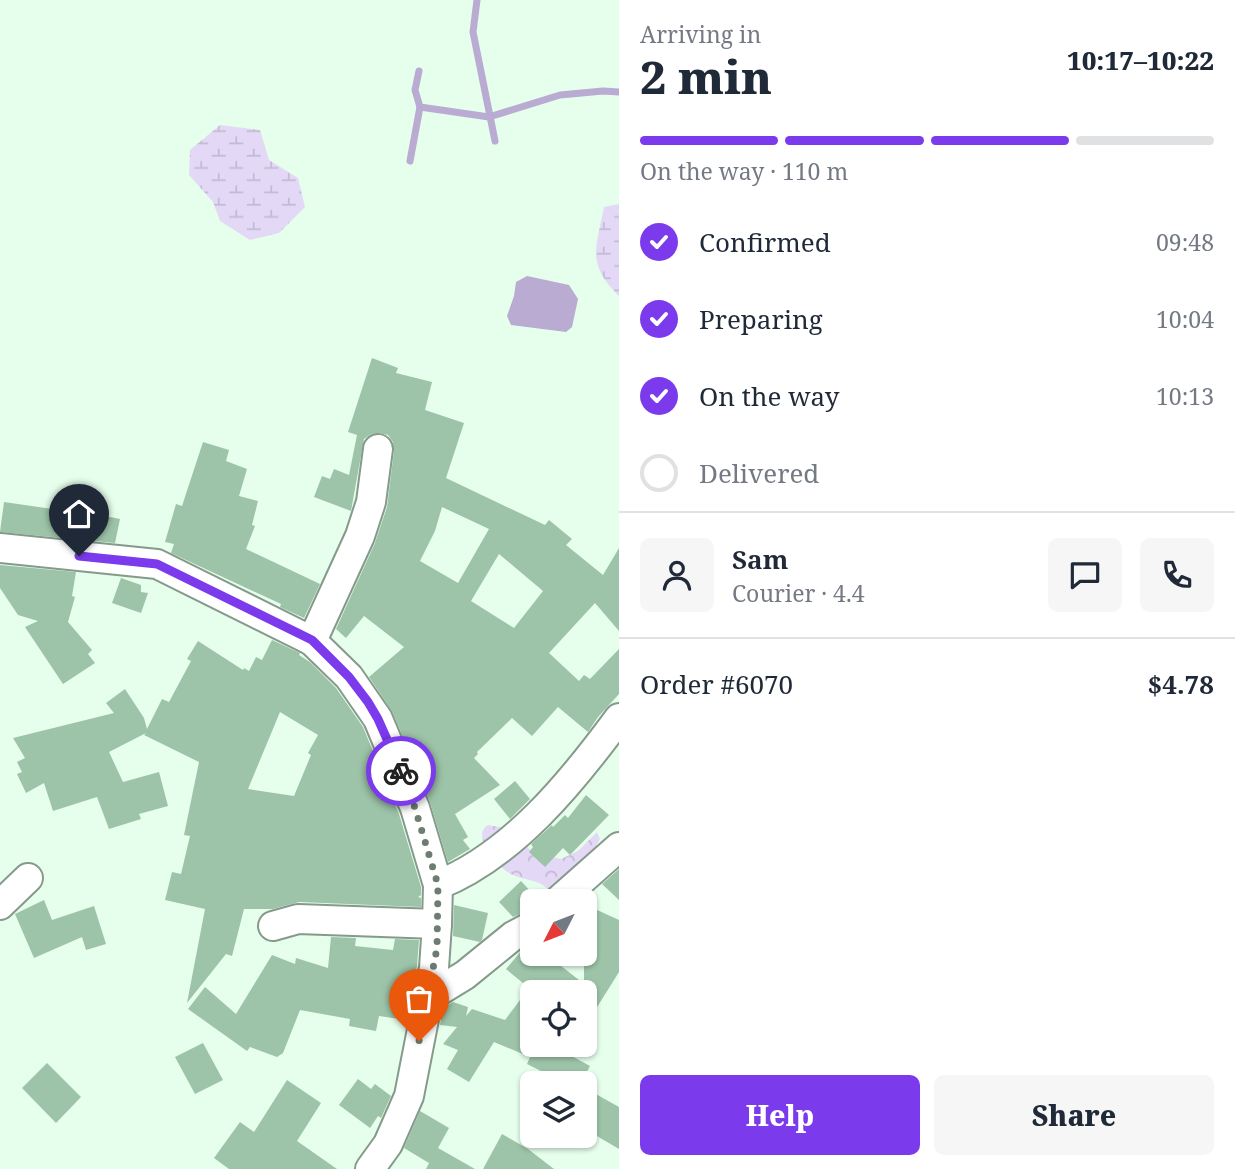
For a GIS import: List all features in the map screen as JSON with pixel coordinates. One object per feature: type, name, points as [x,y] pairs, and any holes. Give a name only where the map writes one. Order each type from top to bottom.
[{"type":"street","points":[[312,640],[360,536],[371,502],[378,449]]},
{"type":"street","points":[[0,548],[157,564],[312,640],[349,677],[378,719],[415,808],[438,885],[437,948],[409,1096],[388,1144],[370,1169]]},
{"type":"street","points":[[438,885],[484,861],[527,827],[619,719]]},
{"type":"street","points":[[572,889],[619,847]]},
{"type":"street","points":[[0,905],[28,878]]},
{"type":"street","points":[[273,926],[298,919],[437,923]]},
{"type":"street","points":[[429,997],[466,975],[520,932]]},
{"type":"green space","points":[[220,125],[260,130],[269,160],[298,178],[305,207],[279,233],[250,240],[220,221],[213,202],[189,175],[190,150]]},
{"type":"green space","points":[[619,204],[619,296],[602,274],[596,255],[604,207]]},
{"type":"green space","points":[[488,825],[505,828],[534,853],[561,859],[578,851],[597,832],[600,839],[571,889],[548,889],[504,869],[484,843],[483,830]]},
{"type":"shaded area","points":[[527,276],[569,285],[578,299],[572,327],[566,332],[511,325],[507,316],[516,282]]},
{"type":"building","points":[[372,358],[398,368],[396,373],[432,382],[425,410],[464,423],[446,478],[545,525],[549,520],[572,539],[566,545],[603,575],[619,548],[619,631],[595,603],[549,653],[579,681],[584,675],[590,679],[619,649],[619,694],[588,732],[558,707],[532,736],[512,718],[477,752],[474,758],[500,785],[455,814],[468,837],[463,840],[470,849],[448,862],[430,802],[393,713],[369,677],[404,647],[364,616],[346,638],[336,629],[375,543],[387,507],[394,451],[393,442],[388,435],[371,434],[364,439],[351,511],[314,497],[322,476],[330,479],[334,469],[349,475],[357,435],[348,432]],"holes":[[[442,507],[489,529],[458,583],[420,561],[435,531]],[[499,554],[543,591],[514,628],[471,601]]]},
{"type":"building","points":[[203,442],[229,450],[226,461],[247,469],[239,496],[258,501],[252,525],[255,526],[246,549],[320,584],[304,618],[280,607],[281,604],[171,553],[174,544],[165,542],[176,504],[182,506]]},
{"type":"building","points":[[4,502],[80,513],[81,511],[120,519],[115,543],[0,532]]},
{"type":"building","points":[[0,565],[76,572],[72,596],[75,597],[68,622],[92,650],[88,654],[95,663],[63,684],[25,627],[38,621],[18,615],[0,588]]},
{"type":"building","points":[[121,578],[141,585],[141,592],[148,593],[141,613],[112,603]]},
{"type":"building","points":[[272,640],[300,653],[299,655],[336,688],[363,727],[399,814],[421,887],[421,895],[418,897],[421,898],[421,907],[299,902],[273,909],[244,909],[232,956],[226,954],[187,1003],[205,909],[165,900],[172,872],[181,874],[190,836],[184,835],[199,762],[144,735],[146,733],[109,752],[123,782],[159,772],[168,806],[139,814],[141,819],[109,829],[97,797],[53,811],[44,783],[26,793],[17,774],[22,772],[17,762],[25,758],[13,738],[114,713],[106,703],[125,689],[144,718],[147,729],[162,699],[169,702],[191,661],[187,659],[198,641],[243,670],[244,668],[249,671],[256,657],[262,660]],"holes":[[[280,712],[318,735],[308,753],[311,755],[294,796],[248,789]]]},
{"type":"building","points":[[515,781],[530,799],[510,819],[494,799]]},
{"type":"building","points":[[586,795],[609,815],[570,855],[563,848],[545,867],[529,852],[533,847],[531,844],[565,815],[568,818]]},
{"type":"building","points":[[619,869],[619,900],[602,884]]},
{"type":"building","points":[[521,881],[528,889],[520,889],[520,914],[513,917],[499,902]]},
{"type":"building","points":[[44,900],[52,920],[94,906],[106,944],[86,950],[82,937],[34,958],[15,914]]},
{"type":"building","points":[[454,905],[488,913],[480,942],[453,936]]},
{"type":"building","points":[[597,910],[619,920],[619,972],[597,1007],[597,980],[584,980],[584,966],[597,966]]},
{"type":"building","points":[[331,937],[356,938],[355,946],[393,950],[395,939],[419,940],[407,1020],[379,1016],[376,1031],[349,1026],[350,1019],[300,1010],[283,1053],[277,1057],[250,1047],[247,1051],[188,1009],[205,987],[236,1014],[272,955],[295,964],[296,958],[328,968]]},
{"type":"building","points":[[520,952],[520,966],[561,966],[579,980],[520,981],[506,969]]},
{"type":"building","points":[[520,1000],[520,1053],[494,1042],[469,1082],[447,1069],[458,1050],[443,1044],[457,1027],[440,1025],[443,1008],[453,1002],[468,1007],[466,1016],[472,1009],[505,1020]]},
{"type":"building","points":[[203,1043],[223,1080],[195,1094],[175,1057]]},
{"type":"building","points":[[530,1057],[574,1057],[590,1066],[587,1071],[541,1071],[527,1064]]},
{"type":"building","points":[[47,1063],[81,1097],[56,1123],[22,1088]]},
{"type":"building","points":[[358,1079],[371,1089],[375,1084],[391,1096],[381,1118],[378,1116],[370,1128],[339,1105]]},
{"type":"building","points":[[287,1080],[321,1103],[297,1141],[337,1169],[229,1169],[214,1158],[240,1122],[254,1132]]},
{"type":"building","points":[[597,1095],[619,1107],[619,1149],[597,1136]]},
{"type":"building","points":[[420,1111],[449,1128],[438,1148],[475,1169],[426,1169],[429,1163],[404,1148]]},
{"type":"building","points":[[502,1134],[554,1169],[483,1169]]},
{"type":"waterway","points":[[477,0],[473,32],[495,141]]},
{"type":"waterway","points":[[419,71],[415,90],[420,107],[489,117],[560,95],[619,92]]},
{"type":"waterway","points":[[410,161],[420,107]]},
{"type":"way so far","points":[[401,771],[438,885],[437,948],[419,1041]]},
{"type":"route","points":[[79,556],[157,564],[312,640],[349,677],[368,702],[401,771]]}]
